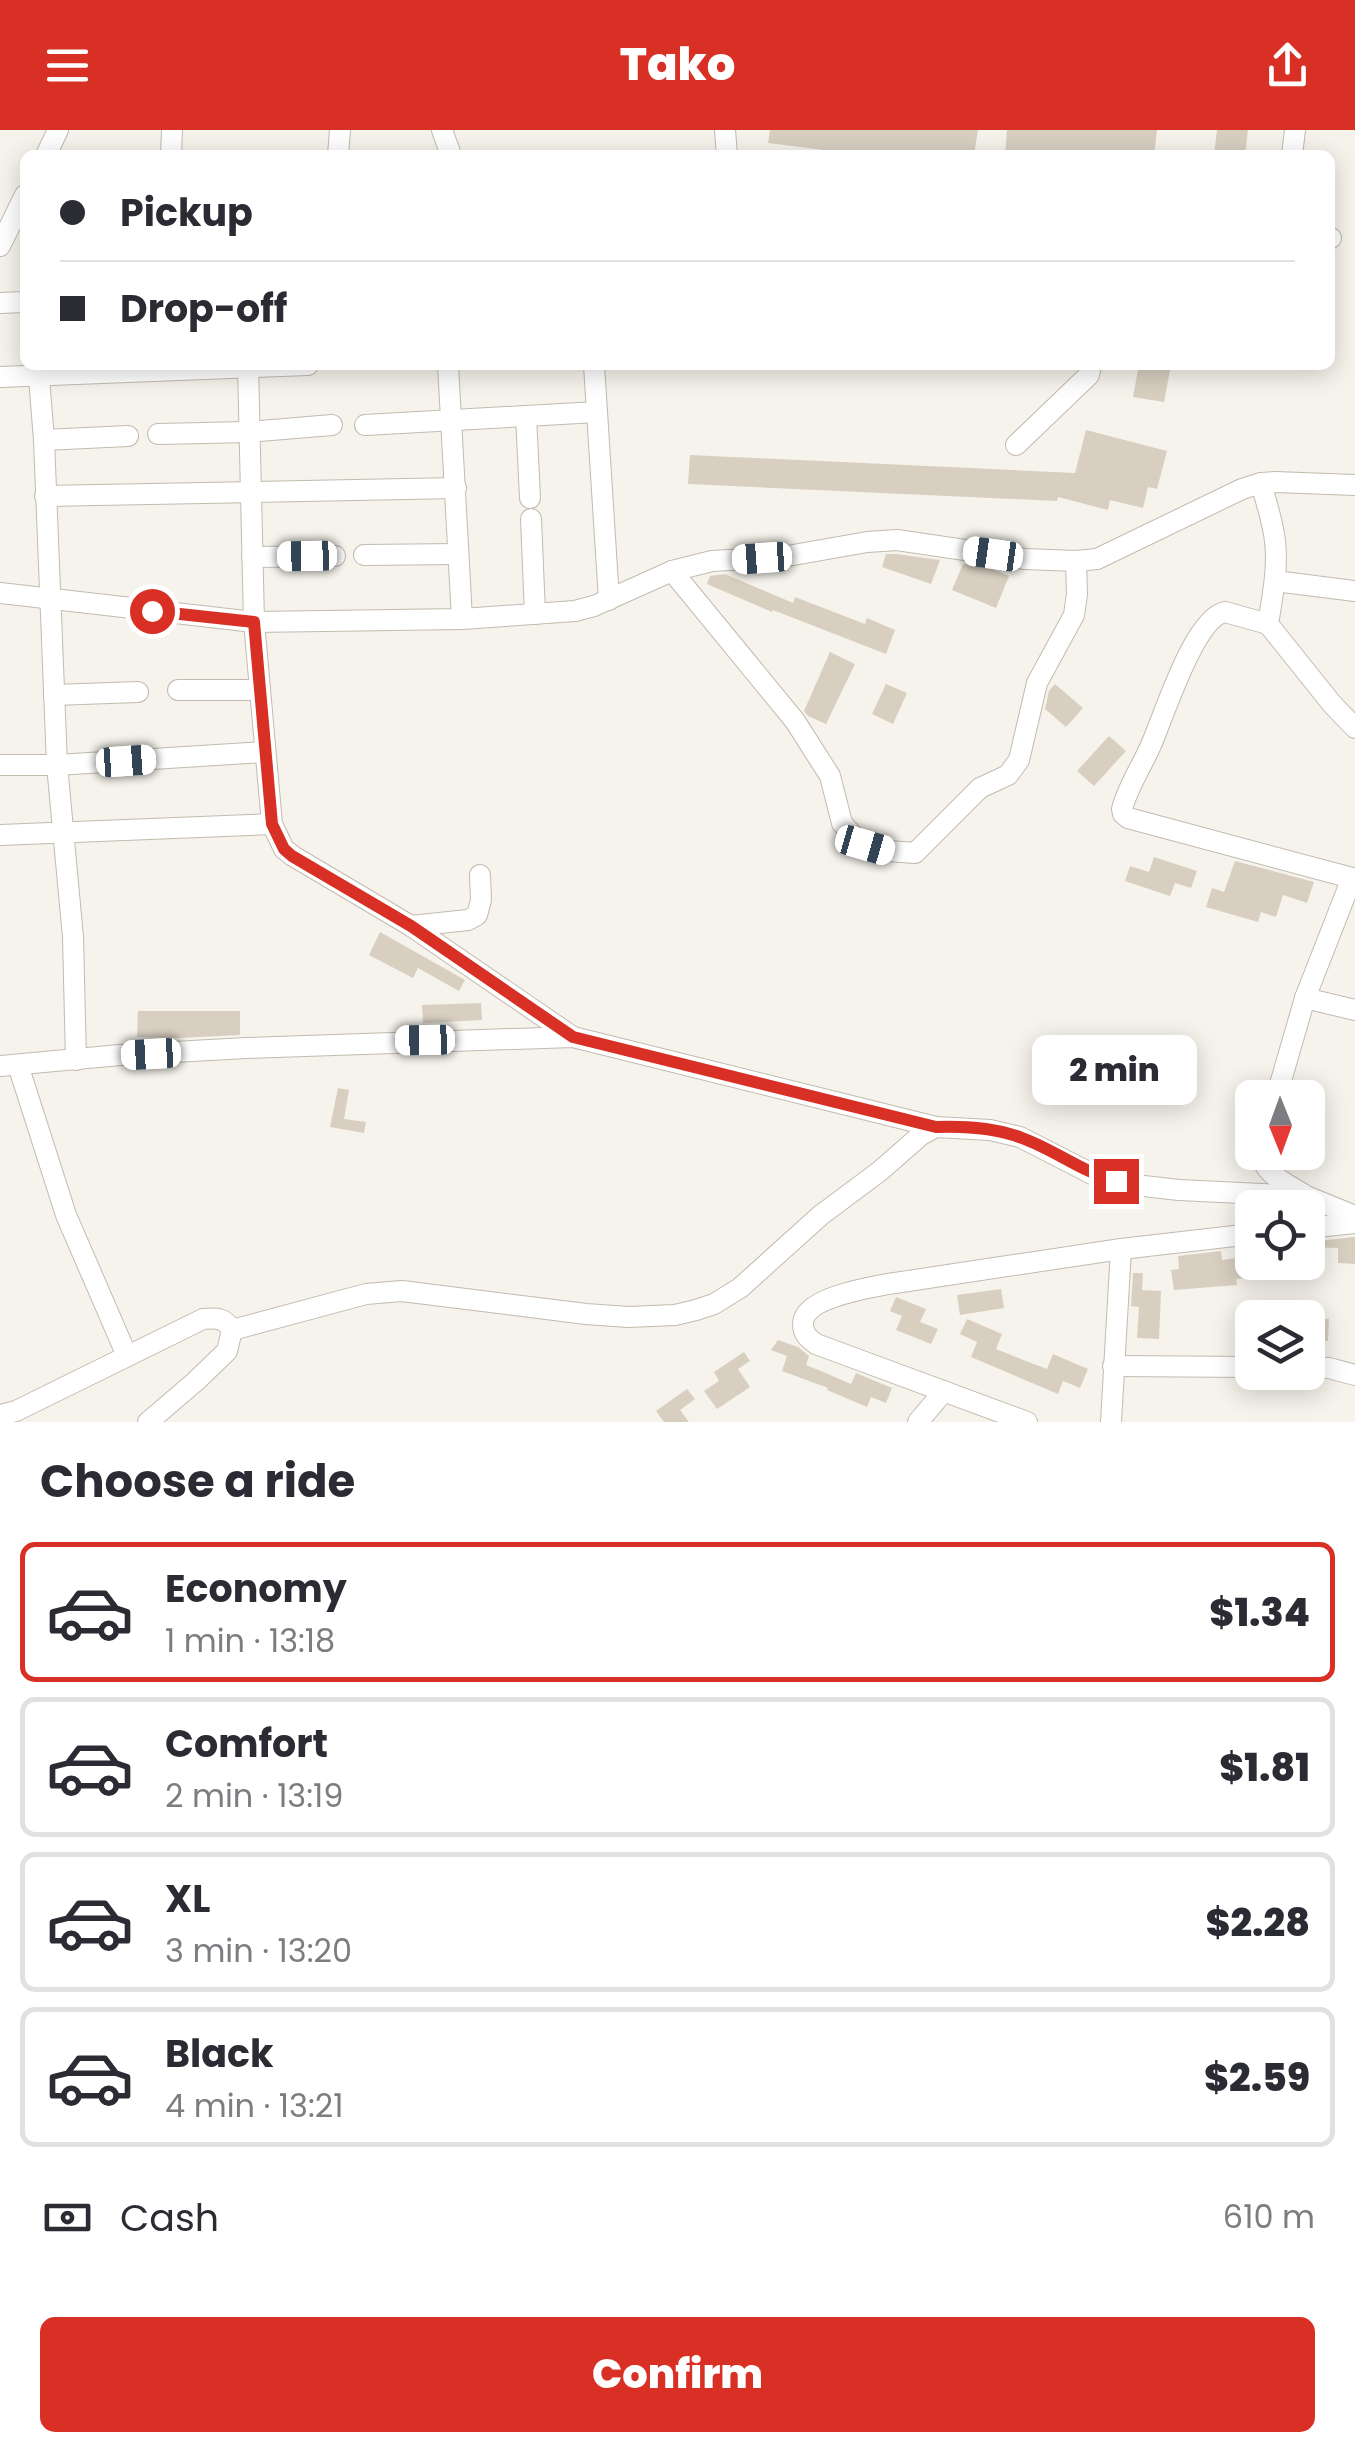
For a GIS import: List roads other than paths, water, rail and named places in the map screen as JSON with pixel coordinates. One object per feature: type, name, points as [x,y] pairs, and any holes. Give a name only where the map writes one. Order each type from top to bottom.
[{"type":"street","points":[[0,246],[20,204]]},
{"type":"street","points":[[0,377],[80,370]]},
{"type":"street","points":[[248,370],[254,622],[272,824],[284,849],[411,926],[573,1037]]},
{"type":"street","points":[[448,370],[462,619]]},
{"type":"street","points":[[594,370],[609,600]]},
{"type":"street","points":[[1016,445],[1090,370]]},
{"type":"street","points":[[38,371],[57,765],[73,937],[76,1060]]},
{"type":"street","points":[[365,426],[597,412]]},
{"type":"street","points":[[526,416],[535,614]]},
{"type":"street","points":[[158,434],[332,425]]},
{"type":"street","points":[[44,440],[128,436]]},
{"type":"street","points":[[0,593],[254,622],[462,619],[575,612],[672,570],[868,542],[897,540],[1026,559],[1096,559],[1260,483],[1355,486]]},
{"type":"street","points":[[1260,483],[1274,530],[1275,581],[1268,624]]},
{"type":"street","points":[[45,496],[456,488]]},
{"type":"street","points":[[364,555],[458,554]]},
{"type":"street","points":[[252,557],[335,556]]},
{"type":"street","points":[[672,570],[795,720],[830,776],[842,823],[854,838],[865,845],[907,854],[915,853],[980,788],[1008,775],[1019,760],[1037,683],[1074,615],[1076,561]]},
{"type":"street","points":[[1275,581],[1355,591]]},
{"type":"street","points":[[1281,1080],[1305,998],[1354,875],[1128,818],[1123,814],[1123,802],[1187,658],[1212,618],[1220,612],[1268,624],[1355,728]]},
{"type":"street","points":[[178,690],[260,690]]},
{"type":"street","points":[[54,695],[138,692]]},
{"type":"street","points":[[0,765],[264,752]]},
{"type":"street","points":[[0,835],[272,824]]},
{"type":"street","points":[[411,926],[468,920],[477,915],[480,874]]},
{"type":"street","points":[[1305,998],[1355,1010]]},
{"type":"street","points":[[127,1356],[66,1215],[9,1066],[246,1048],[573,1037],[936,1127],[990,1130],[1020,1137],[1096,1176],[1135,1186],[1235,1193]]},
{"type":"street","points":[[232,1330],[384,1291],[628,1317],[696,1310],[740,1288],[821,1215],[936,1127]]},
{"type":"street","points":[[1267,1170],[1297,1190]]},
{"type":"street","points":[[1325,1205],[1355,1219]]},
{"type":"street","points":[[1325,1225],[1355,1219]]},
{"type":"street","points":[[1027,1422],[816,1344],[802,1329],[804,1315],[812,1306],[870,1288],[1121,1249],[1235,1236]]},
{"type":"street","points":[[1111,1422],[1121,1249]]},
{"type":"street","points":[[0,1415],[202,1319],[220,1318],[227,1322],[232,1330],[227,1351],[148,1422]]},
{"type":"street","points":[[1113,1366],[1235,1366]]},
{"type":"street","points":[[1325,1368],[1355,1374]]},
{"type":"street","points":[[918,1422],[944,1391]]}]
